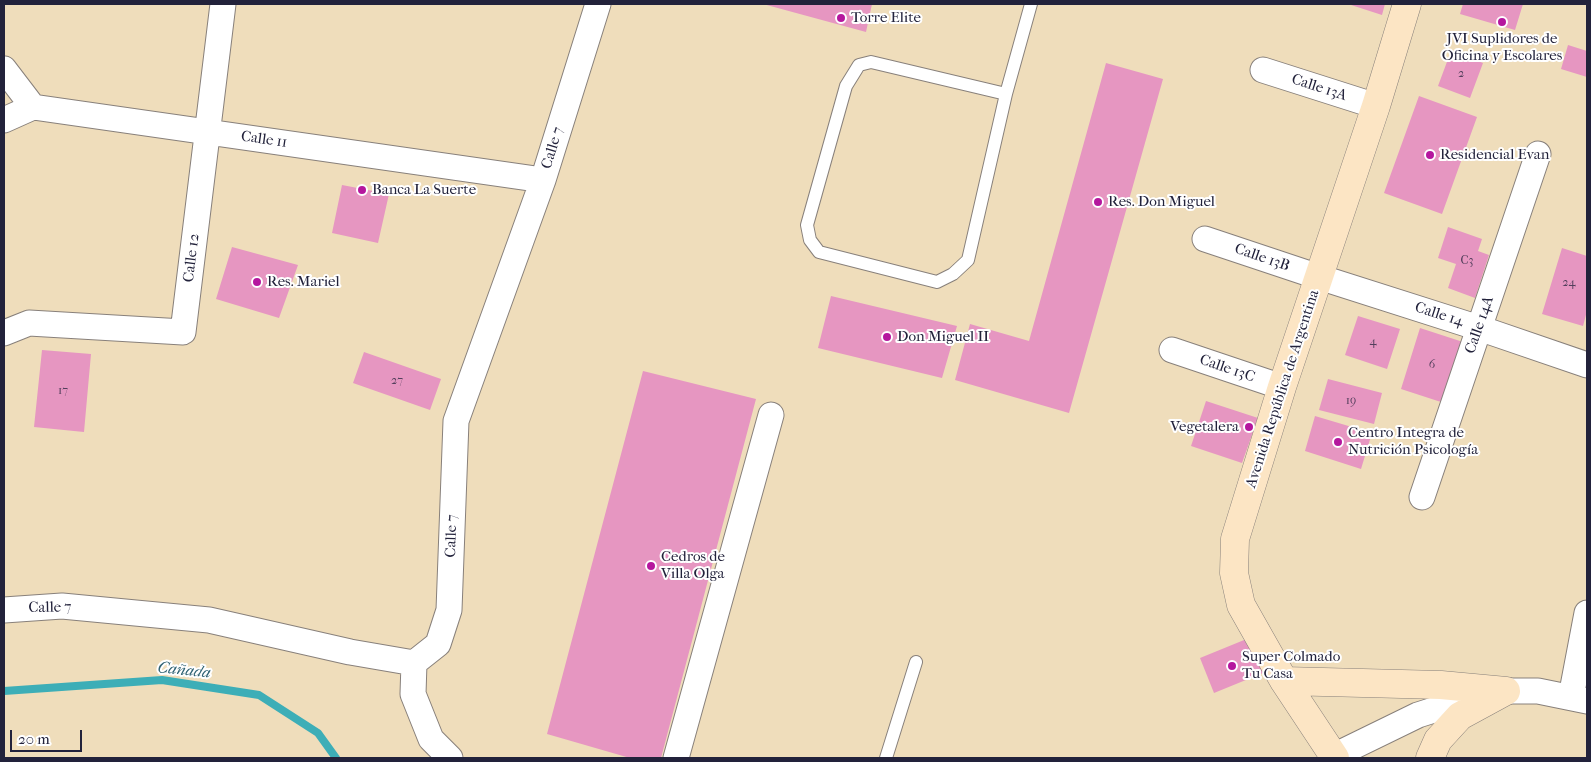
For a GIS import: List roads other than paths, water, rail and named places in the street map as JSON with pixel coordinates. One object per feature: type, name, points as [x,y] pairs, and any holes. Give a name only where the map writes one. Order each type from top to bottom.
[{"type":"main road","name":"Avenida República de Argentina","points":[[1334,757],[1284,681],[1241,605],[1234,573],[1235,539],[1282,387],[1376,106],[1407,4]]},
{"type":"main road","points":[[1284,681],[1441,684],[1506,691]]},
{"type":"main road","points":[[1430,758],[1438,740],[1460,716],[1506,691]]},
{"type":"street","name":"Calle 12","points":[[4,333],[29,324],[183,332],[222,4]]},
{"type":"street","name":"Calle 7","points":[[4,610],[62,606],[209,620],[350,652],[414,663],[438,644],[449,610],[456,421],[543,180],[598,4]]},
{"type":"street","points":[[4,70],[34,107],[4,120]]},
{"type":"street","name":"Calle 13A","points":[[1263,70],[1376,106]]},
{"type":"street","name":"Calle 11","points":[[34,107],[543,180]]},
{"type":"street","name":"Calle 14A","points":[[1422,497],[1538,154]]},
{"type":"street","name":"Calle 13B","points":[[1205,239],[1319,277]]},
{"type":"street","name":"Calle 14","points":[[1319,277],[1480,328],[1587,366]]},
{"type":"street","name":"Calle 13C","points":[[1172,350],[1282,387]]},
{"type":"street","points":[[676,758],[771,414]]},
{"type":"street","points":[[1334,757],[1418,715],[1462,701],[1506,691],[1538,691],[1579,699],[1587,613]]},
{"type":"street","points":[[414,663],[413,694],[431,739],[450,758]]},
{"type":"lane","points":[[1006,94],[871,62],[858,65],[846,86],[807,225],[810,240],[819,252],[937,282],[953,274],[968,260],[1006,94],[1031,4]]},
{"type":"lane","points":[[886,758],[916,662]]},
{"type":"waterway","name":"Cañada","points":[[4,691],[162,680],[259,695],[318,733],[336,758]]},
{"type":"place","name":"Torre Elite","points":[[841,18]]},
{"type":"place","name":"JVI Suplidores de Oficina y Escolares","points":[[1502,22]]},
{"type":"place","name":"Residencial Evan","points":[[1430,155]]},
{"type":"place","name":"Banca La Suerte","points":[[362,190]]},
{"type":"place","name":"Res. Don Miguel","points":[[1098,202]]},
{"type":"place","name":"Res. Mariel","points":[[257,282]]},
{"type":"place","name":"Don Miguel II","points":[[887,337]]},
{"type":"place","name":"Vegetalera","points":[[1249,427]]},
{"type":"place","name":"Centro Integra de Nutrición Psicología","points":[[1338,442]]},
{"type":"place","name":"Cedros de Villa Olga","points":[[651,566]]},
{"type":"place","name":"Super Colmado Tu Casa","points":[[1232,666]]}]
